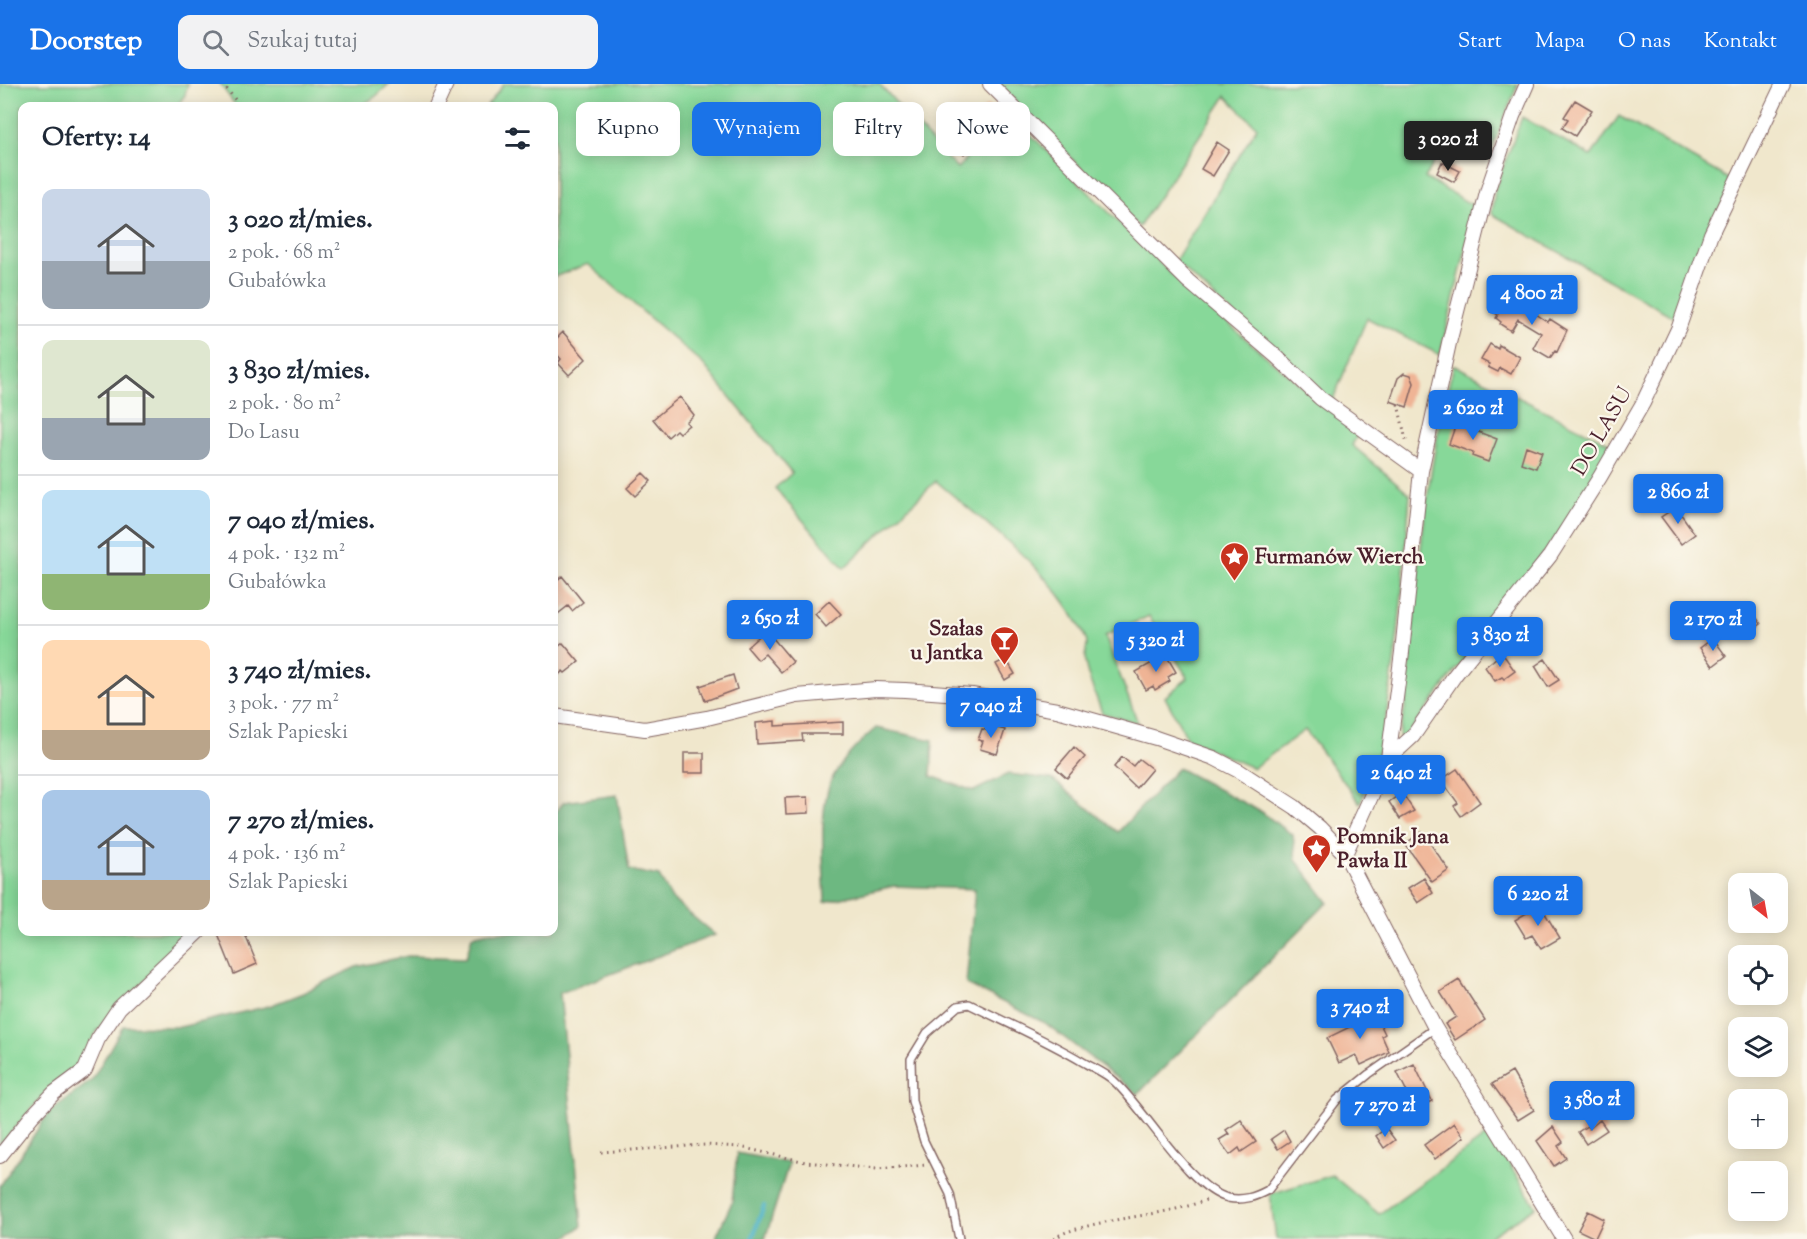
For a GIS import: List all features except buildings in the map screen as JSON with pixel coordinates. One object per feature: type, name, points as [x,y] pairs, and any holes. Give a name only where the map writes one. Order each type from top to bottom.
[{"type":"street","points":[[438,102],[446,84]]},
{"type":"street","points":[[990,84],[1188,282],[1277,357],[1320,398],[1421,471]]},
{"type":"street","points":[[1345,854],[1388,759],[1404,642],[1421,471],[1449,343],[1488,189],[1513,116],[1527,84]]},
{"type":"street","name":"DO LASU","points":[[1388,759],[1413,736],[1455,675],[1550,556],[1600,477],[1643,403],[1679,327],[1711,234],[1783,84]]},
{"type":"street","points":[[558,717],[645,729],[707,718],[797,696],[876,689],[972,695],[1057,710],[1131,729],[1214,758],[1239,771],[1295,807],[1320,828],[1345,854],[1435,1028],[1564,1239]]},
{"type":"street","points":[[0,1156],[54,1093],[85,1070],[98,1039],[119,1008],[195,936]]},
{"type":"lane","points":[[959,1239],[950,1194],[924,1141],[912,1101],[911,1059],[927,1032],[958,1006],[969,1004],[1056,1046],[1114,1080],[1187,1167],[1206,1186],[1219,1195],[1241,1199],[1255,1197],[1268,1190],[1337,1100],[1369,1074],[1435,1028]]},
{"type":"path","points":[[224,84],[237,102]]},
{"type":"path","points":[[1398,404],[1408,448],[1407,462]]},
{"type":"path","points":[[601,1152],[705,1145],[740,1147],[806,1162],[877,1169],[918,1167],[935,1163]]},
{"type":"path","points":[[1054,1239],[1061,1234],[1098,1223],[1191,1206],[1219,1195]]},
{"type":"green space","points":[[0,84],[188,84],[180,102],[18,102],[18,936],[186,936],[97,1031],[80,1064],[50,1088],[0,1145]]},
{"type":"green space","points":[[220,84],[389,84],[367,102],[233,102]]},
{"type":"green space","points":[[504,84],[879,84],[896,102],[833,102],[833,156],[924,156],[924,133],[936,146],[936,156],[945,156],[957,169],[969,156],[1030,156],[1030,134],[1168,271],[1359,433],[1352,445],[1410,494],[1400,612],[1386,714],[1377,759],[1360,803],[1305,730],[1253,768],[1188,740],[1165,697],[1188,678],[1149,616],[1105,636],[1138,723],[1102,713],[1086,667],[1086,639],[1073,615],[1057,593],[1020,552],[936,481],[844,568],[775,488],[792,473],[704,365],[588,264],[558,275],[558,102],[490,102]]},
{"type":"green space","points":[[998,84],[1518,84],[1489,156],[1450,135],[1425,178],[1476,207],[1440,355],[1367,318],[1331,404],[1175,261],[1257,127],[1226,96],[1139,227],[1030,116],[1030,102],[1016,102]]},
{"type":"green space","points":[[1619,116],[1732,181],[1677,319],[1492,214],[1495,189],[1522,117],[1591,156]]},
{"type":"green space","points":[[1454,365],[1613,445],[1573,515],[1402,739],[1399,736],[1405,708],[1422,535],[1443,407]]},
{"type":"green space","points":[[876,728],[933,740],[931,776],[974,791],[1008,774],[1052,779],[1118,832],[1178,768],[1261,812],[1293,835],[1296,860],[1328,902],[1138,1094],[1045,1023],[966,984],[975,889],[894,886],[825,902],[823,824],[827,793],[831,781],[845,760]]},
{"type":"green space","points":[[617,795],[629,870],[659,876],[672,899],[715,935],[560,993],[582,1226],[564,1239],[0,1239],[0,1186],[49,1112],[92,1080],[123,1026],[180,1027],[269,1006],[303,993],[356,967],[408,956],[466,958],[472,936],[558,936],[558,809],[564,802]]},
{"type":"green space","points":[[1490,1133],[1536,1207],[1486,1239],[1276,1239],[1270,1194],[1332,1175],[1379,1214]]},
{"type":"green space","points":[[737,1153],[789,1163],[765,1239],[715,1239],[732,1202]]},
{"type":"waterway","points":[[752,1239],[764,1206]]},
{"type":"place","name":"Furmanów Wierch","points":[[1234,582]]},
{"type":"place","name":"Szałas u Jantka","points":[[1004,666]]},
{"type":"place","name":"Pomnik Jana Pawła II","points":[[1316,874]]}]
